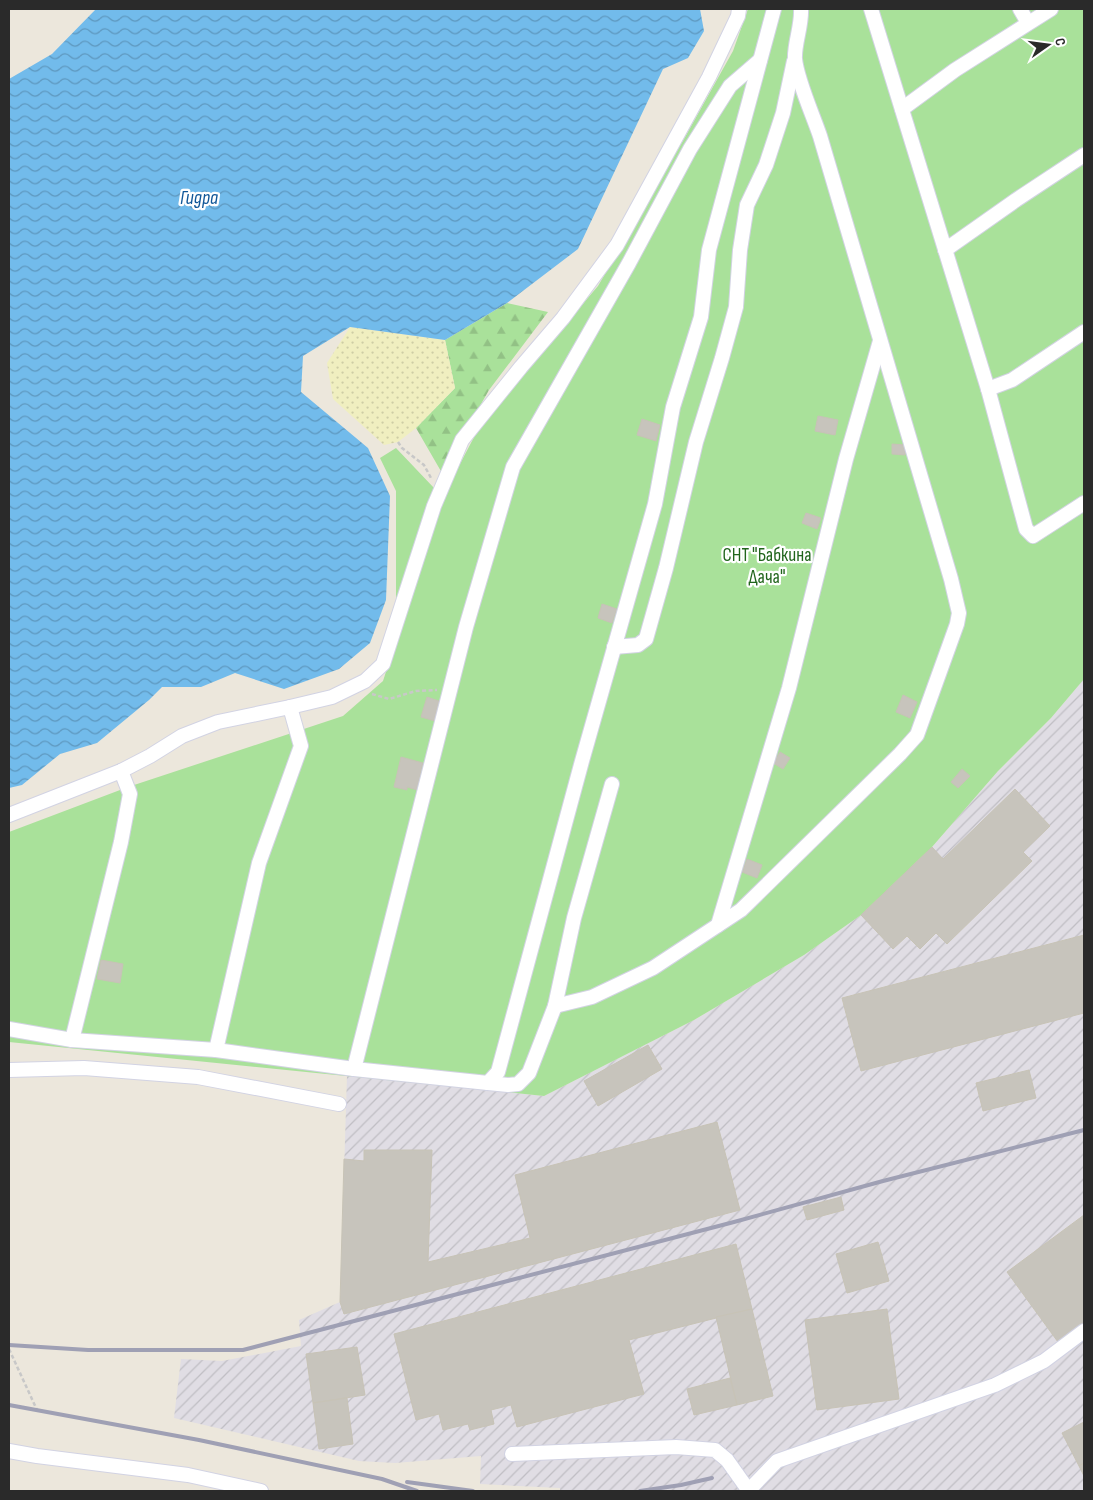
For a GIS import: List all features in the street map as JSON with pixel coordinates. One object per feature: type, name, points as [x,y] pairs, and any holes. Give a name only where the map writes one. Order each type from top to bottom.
[{"type":"street","points":[[9,815],[121,771],[182,736],[218,722],[332,697],[365,682],[383,664],[434,506],[462,440],[563,318],[617,245],[709,77],[738,16],[739,9]]},
{"type":"street","points":[[488,1082],[498,1072],[655,504],[673,408],[701,317],[709,250],[774,9]]},
{"type":"street","points":[[614,647],[638,645],[646,639],[666,568],[696,442],[736,307],[740,250],[747,205],[766,165],[783,113],[795,58],[801,17],[800,9]]},
{"type":"street","points":[[871,9],[988,389],[1026,529],[1033,536],[1084,503]]},
{"type":"street","points":[[1020,9],[1028,23]]},
{"type":"street","points":[[902,109],[955,70],[1051,9]]},
{"type":"street","points":[[555,1006],[592,996],[653,968],[741,910],[917,735],[957,624],[959,614],[951,579],[820,136],[800,80],[795,58]]},
{"type":"street","points":[[354,1069],[466,627],[513,468],[629,263],[690,149],[730,86],[760,60]]},
{"type":"street","points":[[945,250],[1084,155]]},
{"type":"street","points":[[988,389],[1012,380],[1084,332]]},
{"type":"street","points":[[718,925],[789,688],[846,459],[880,340]]},
{"type":"street","points":[[216,1050],[259,863],[301,746],[290,707]]},
{"type":"street","points":[[72,1040],[121,842],[130,794],[121,771]]},
{"type":"street","points":[[9,1029],[72,1040],[216,1050],[354,1069],[508,1085],[518,1084],[529,1073],[555,1006],[574,918],[612,784]]},
{"type":"street","points":[[9,1070],[84,1068],[198,1077],[339,1104]]},
{"type":"street","points":[[512,1454],[676,1447],[715,1450],[727,1460],[749,1491],[777,1461],[995,1385],[1044,1361],[1084,1331]]},
{"type":"street","points":[[9,1451],[188,1475],[261,1491]]},
{"type":"path","points":[[398,442],[402,448],[424,465],[440,492]]},
{"type":"path","points":[[352,688],[389,699],[416,692],[451,689]]},
{"type":"path","points":[[9,1349],[37,1410]]},
{"type":"shaded area","points":[[1084,679],[1084,1491],[560,1491],[560,1488],[480,1484],[481,1456],[395,1463],[359,1461],[174,1418],[181,1359],[222,1361],[301,1346],[299,1320],[340,1302],[347,1076],[544,1096],[694,1020],[804,955],[861,915],[932,847],[998,771],[1051,718]]},
{"type":"green space","name":"СНТ \"Бабкина Дача\"","points":[[748,9],[1084,9],[1084,679],[1051,718],[998,771],[932,847],[861,915],[804,955],[694,1020],[544,1096],[9,1042],[9,832],[128,787],[343,716],[383,681],[444,494],[481,424],[598,286],[733,51]]},
{"type":"green space","points":[[507,303],[548,312],[489,390],[442,473],[416,428],[455,388],[445,340]]},
{"type":"green space","points":[[396,448],[434,488],[396,600],[396,491],[380,458]]},
{"type":"sand","points":[[350,327],[445,340],[455,388],[416,428],[398,442],[384,445],[333,399],[327,363]]},
{"type":"water","name":"Гидра","points":[[96,9],[700,9],[704,31],[688,58],[663,69],[578,249],[507,303],[445,340],[350,327],[303,356],[301,392],[368,448],[390,496],[386,600],[370,643],[339,669],[284,689],[235,673],[201,687],[162,687],[97,743],[60,754],[22,785],[9,788],[9,79],[52,54]]},
{"type":"building","points":[[818,416],[838,420],[835,435],[815,431]]},
{"type":"building","points":[[642,419],[660,425],[656,441],[637,435]]},
{"type":"building","points":[[892,444],[906,445],[905,455],[892,454]]},
{"type":"building","points":[[806,513],[821,518],[817,529],[802,523]]},
{"type":"building","points":[[602,604],[617,609],[612,623],[598,618]]},
{"type":"building","points":[[903,695],[917,702],[910,718],[896,712]]},
{"type":"building","points":[[427,697],[445,703],[435,721],[421,717]]},
{"type":"building","points":[[780,752],[790,758],[783,769],[773,763]]},
{"type":"building","points":[[401,757],[423,763],[417,790],[407,787],[407,790],[394,787]]},
{"type":"building","points":[[962,769],[970,776],[958,788],[951,782]]},
{"type":"building","points":[[1015,789],[1050,826],[1023,852],[1032,861],[947,944],[936,933],[920,949],[907,936],[893,949],[861,915],[932,847],[943,859]]},
{"type":"building","points":[[747,859],[762,865],[757,878],[742,872]]},
{"type":"building","points":[[1084,935],[1084,1013],[861,1071],[842,998]]},
{"type":"building","points":[[101,960],[123,964],[120,983],[97,979]]},
{"type":"building","points":[[648,1045],[662,1069],[598,1106],[584,1081]]},
{"type":"building","points":[[1029,1070],[1036,1098],[983,1111],[976,1083]]},
{"type":"building","points":[[717,1122],[740,1210],[344,1314],[340,1302],[344,1159],[364,1161],[364,1150],[432,1150],[428,1262],[530,1238],[515,1175]]},
{"type":"building","points":[[841,1197],[844,1210],[807,1220],[803,1207]]},
{"type":"building","points":[[1084,1215],[1084,1323],[1058,1342],[1007,1272]]},
{"type":"building","points":[[878,1242],[889,1281],[847,1293],[836,1254]]},
{"type":"building","points":[[736,1244],[752,1309],[629,1340],[644,1394],[517,1427],[511,1405],[491,1410],[494,1424],[470,1430],[468,1424],[443,1430],[439,1414],[416,1420],[394,1334]]},
{"type":"building","points":[[752,1309],[773,1396],[737,1405],[716,1317]]},
{"type":"building","points":[[887,1309],[899,1399],[817,1410],[805,1320]]},
{"type":"building","points":[[357,1347],[365,1395],[313,1403],[306,1354]]},
{"type":"building","points":[[730,1378],[737,1405],[694,1415],[687,1389]]},
{"type":"building","points":[[347,1398],[353,1444],[319,1449],[313,1403]]},
{"type":"building","points":[[1084,1422],[1084,1463],[1079,1466],[1062,1433]]},
{"type":"building","points":[[1084,1463],[1084,1476],[1079,1466]]},
{"type":"railway","points":[[9,1345],[88,1350],[243,1350],[734,1222],[883,1181],[1084,1130]]},
{"type":"railway","points":[[9,1405],[199,1440],[382,1479],[417,1491]]},
{"type":"railway","points":[[640,1491],[712,1478]]},
{"type":"railway","points":[[407,1482],[473,1491]]}]
